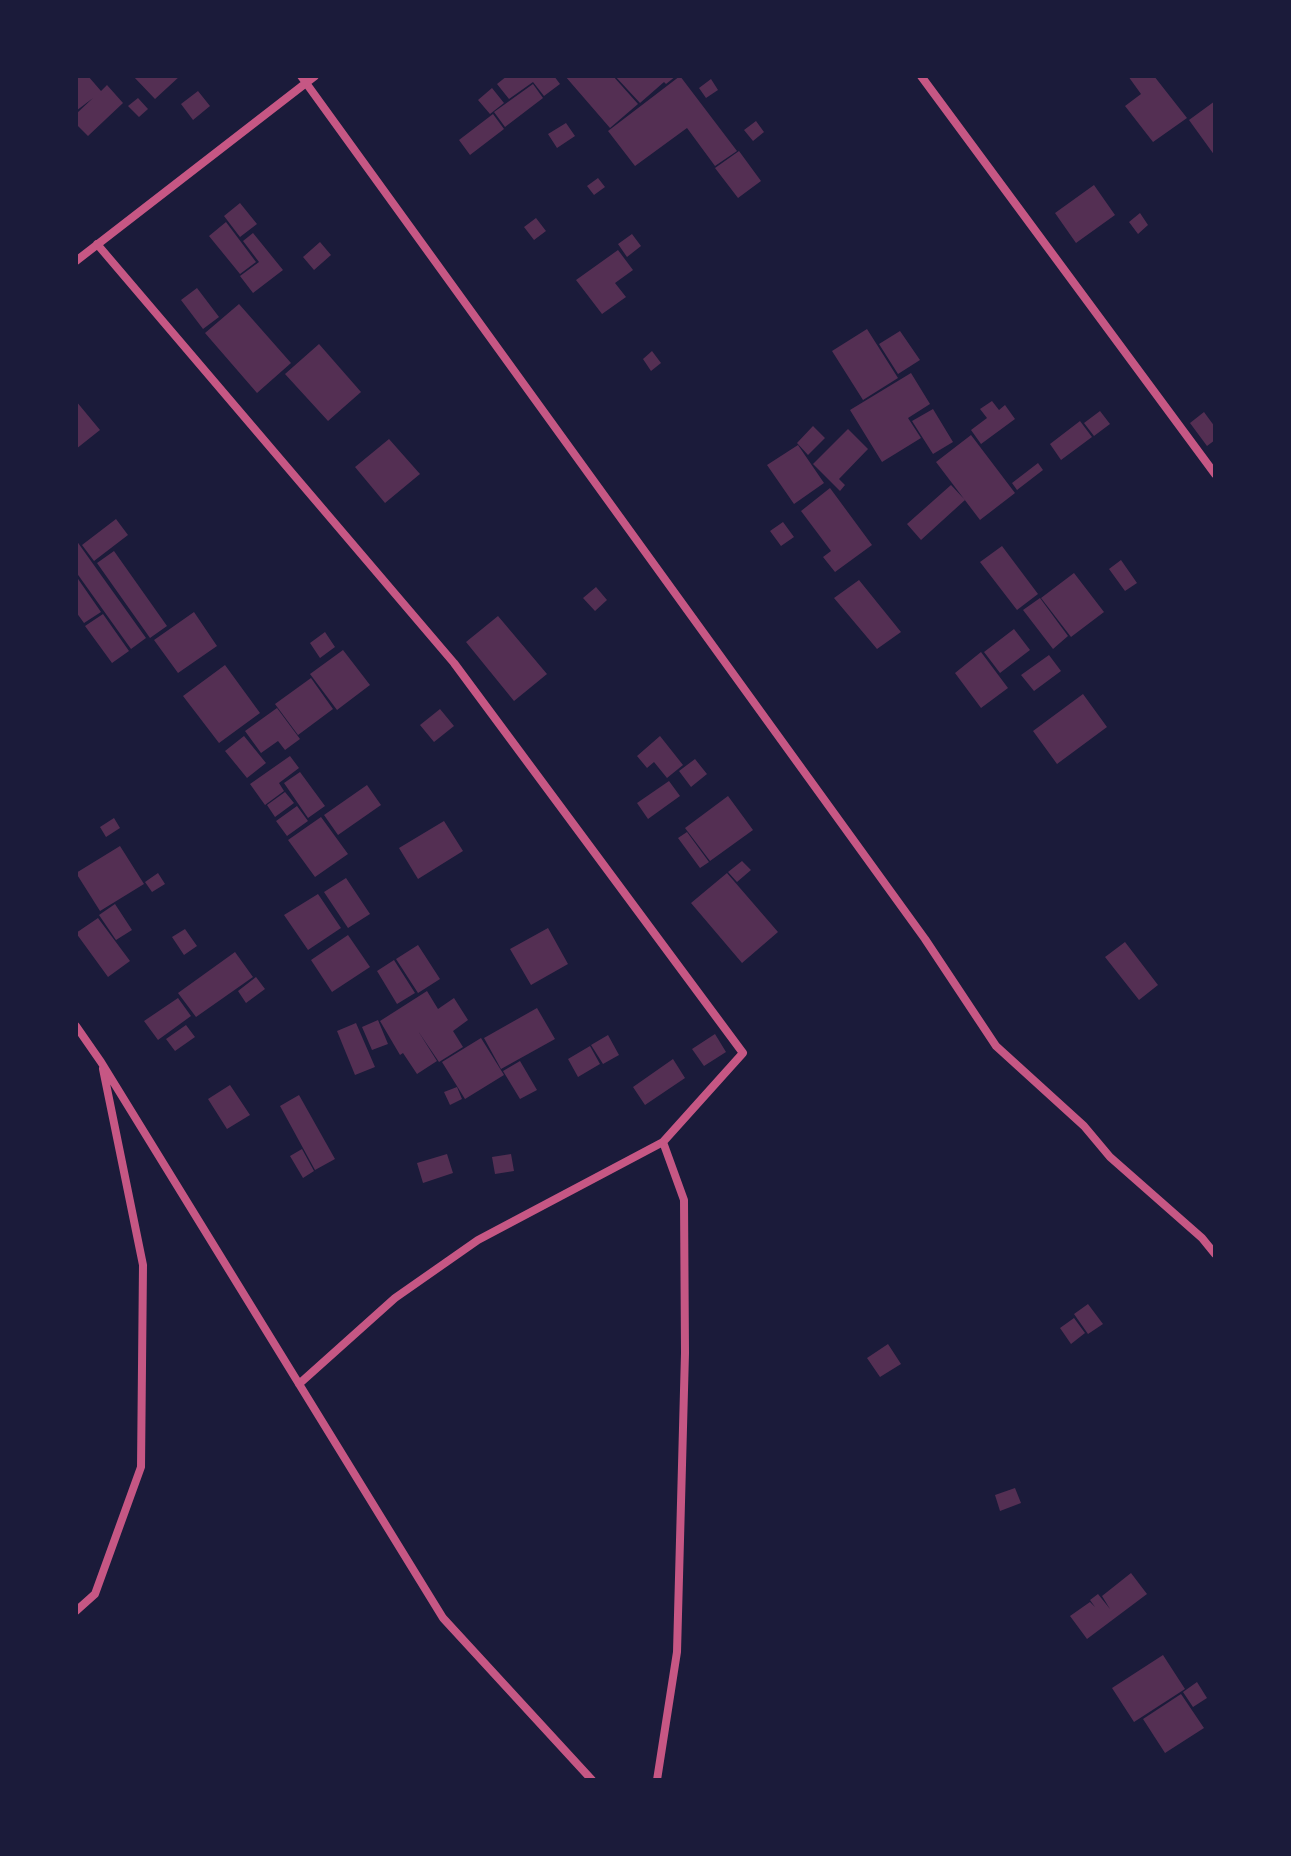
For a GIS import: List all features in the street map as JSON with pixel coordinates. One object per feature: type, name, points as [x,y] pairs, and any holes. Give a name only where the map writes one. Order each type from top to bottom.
[{"type":"street","points":[[76,261],[304,79],[315,76]]},
{"type":"street","points":[[921,76],[1215,474]]},
{"type":"street","points":[[304,79],[925,939],[996,1046],[1084,1126],[1110,1157],[1202,1238],[1215,1254]]},
{"type":"street","points":[[97,244],[454,663],[743,1053],[663,1142],[478,1240],[395,1298],[299,1384]]},
{"type":"street","points":[[76,1026],[443,1618],[592,1780]]},
{"type":"street","points":[[76,1611],[95,1594],[141,1467],[143,1265],[101,1062]]},
{"type":"street","points":[[657,1780],[677,1652],[685,1353],[684,1200],[663,1142]]},
{"type":"building","points":[[76,76],[88,76],[101,91],[107,85],[123,103],[88,136],[76,124],[76,114],[93,98],[76,111]]},
{"type":"building","points":[[133,76],[180,76],[155,99]]},
{"type":"building","points":[[507,76],[554,76],[560,84],[544,96],[533,82],[509,99],[497,84]]},
{"type":"building","points":[[565,76],[613,76],[638,104],[610,128]]},
{"type":"building","points":[[615,76],[676,76],[666,84],[664,82],[640,103]]},
{"type":"building","points":[[680,76],[737,151],[715,166],[687,128],[635,166],[608,131]]},
{"type":"building","points":[[1128,76],[1154,76],[1187,118],[1153,142],[1125,106],[1141,94]]},
{"type":"building","points":[[711,79],[718,90],[706,98],[699,88]]},
{"type":"building","points":[[533,84],[543,98],[505,127],[494,112]]},
{"type":"building","points":[[492,88],[504,103],[490,114],[478,100]]},
{"type":"building","points":[[198,91],[210,106],[193,120],[181,104]]},
{"type":"building","points":[[138,98],[148,109],[139,117],[128,106]]},
{"type":"building","points":[[1215,101],[1215,156],[1189,120]]},
{"type":"building","points":[[493,114],[504,129],[470,155],[459,140]]},
{"type":"building","points":[[756,121],[764,132],[753,141],[744,130]]},
{"type":"building","points":[[566,123],[575,136],[557,148],[548,134]]},
{"type":"building","points":[[739,151],[761,181],[738,198],[715,168]]},
{"type":"building","points":[[598,178],[605,187],[594,195],[587,186]]},
{"type":"building","points":[[1094,185],[1115,215],[1076,243],[1055,213]]},
{"type":"building","points":[[240,203],[257,224],[240,237],[224,216]]},
{"type":"building","points":[[1140,213],[1148,225],[1138,234],[1129,222]]},
{"type":"building","points":[[536,218],[546,231],[534,240],[524,227]]},
{"type":"building","points":[[226,222],[256,262],[240,274],[209,236]]},
{"type":"building","points":[[253,233],[283,270],[253,293],[240,276],[259,262],[243,241]]},
{"type":"building","points":[[632,234],[641,246],[627,257],[618,244]]},
{"type":"building","points":[[320,242],[331,255],[314,270],[303,257]]},
{"type":"building","points":[[618,250],[633,270],[615,283],[626,297],[602,314],[576,280]]},
{"type":"building","points":[[197,288],[219,317],[203,329],[181,300]]},
{"type":"building","points":[[239,304],[291,363],[257,393],[205,333]]},
{"type":"building","points":[[867,329],[898,378],[863,400],[832,351]]},
{"type":"building","points":[[900,331],[920,360],[898,374],[879,344]]},
{"type":"building","points":[[319,344],[361,392],[328,421],[285,374]]},
{"type":"building","points":[[652,351],[661,363],[651,371],[643,359]]},
{"type":"building","points":[[911,373],[930,404],[908,418],[921,438],[882,462],[850,410]]},
{"type":"building","points":[[76,401],[100,430],[76,449]]},
{"type":"building","points":[[992,401],[999,410],[1005,405],[1015,419],[981,444],[971,430],[987,418],[980,409]]},
{"type":"building","points":[[933,409],[953,442],[933,454],[912,421]]},
{"type":"building","points":[[1100,411],[1110,424],[1094,436],[1084,423]]},
{"type":"building","points":[[1204,412],[1215,427],[1215,440],[1207,446],[1190,423]]},
{"type":"building","points":[[1080,421],[1092,437],[1061,460],[1050,444]]},
{"type":"building","points":[[813,426],[825,438],[808,455],[797,443]]},
{"type":"building","points":[[848,429],[868,449],[839,479],[845,485],[840,491],[813,464]]},
{"type":"building","points":[[971,435],[1015,493],[980,520],[936,462]]},
{"type":"building","points":[[389,439],[420,474],[385,503],[355,467]]},
{"type":"building","points":[[798,445],[824,483],[794,504],[767,465]]},
{"type":"building","points":[[1038,463],[1043,470],[1017,490],[1012,483]]},
{"type":"building","points":[[951,485],[965,500],[921,540],[907,524]]},
{"type":"building","points":[[830,488],[872,545],[835,572],[823,557],[831,551],[801,511]]},
{"type":"building","points":[[116,519],[128,535],[94,561],[82,545]]},
{"type":"building","points":[[783,522],[794,537],[781,546],[770,531]]},
{"type":"building","points":[[76,540],[146,638],[131,649],[76,572]]},
{"type":"building","points":[[1002,546],[1038,594],[1017,610],[980,562]]},
{"type":"building","points":[[114,551],[167,626],[150,638],[97,563]]},
{"type":"building","points":[[1121,560],[1137,583],[1125,591],[1109,569]]},
{"type":"building","points":[[1074,573],[1104,612],[1071,637],[1041,598]]},
{"type":"building","points":[[76,576],[101,612],[84,623],[76,612]]},
{"type":"building","points":[[859,580],[901,632],[877,649],[834,598]]},
{"type":"building","points":[[596,587],[607,600],[595,611],[583,598]]},
{"type":"building","points":[[1040,598],[1068,636],[1053,649],[1023,610]]},
{"type":"building","points":[[194,612],[217,646],[178,673],[154,640]]},
{"type":"building","points":[[103,614],[129,651],[112,663],[85,626]]},
{"type":"building","points":[[498,616],[547,674],[514,701],[466,642]]},
{"type":"building","points":[[1014,629],[1030,650],[1000,673],[984,652]]},
{"type":"building","points":[[325,632],[335,647],[320,658],[310,643]]},
{"type":"building","points":[[343,650],[370,685],[337,710],[310,674]]},
{"type":"building","points":[[981,652],[1008,688],[981,708],[955,673]]},
{"type":"building","points":[[1049,655],[1061,671],[1034,691],[1021,675]]},
{"type":"building","points":[[225,665],[260,713],[219,743],[183,696]]},
{"type":"building","points":[[311,678],[333,709],[298,735],[275,704]]},
{"type":"building","points":[[1083,694],[1107,727],[1057,764],[1033,731]]},
{"type":"building","points":[[277,708],[300,739],[285,750],[278,741],[261,753],[245,731]]},
{"type":"building","points":[[440,709],[454,726],[434,742],[420,725]]},
{"type":"building","points":[[244,736],[266,763],[247,778],[225,751]]},
{"type":"building","points":[[660,736],[683,765],[667,778],[654,762],[647,768],[637,756]]},
{"type":"building","points":[[290,756],[299,768],[279,783],[284,791],[265,805],[250,784]]},
{"type":"building","points":[[695,759],[707,774],[691,787],[679,771]]},
{"type":"building","points":[[300,772],[325,806],[308,818],[284,783]]},
{"type":"building","points":[[669,781],[680,796],[648,819],[637,803]]},
{"type":"building","points":[[367,785],[381,805],[338,835],[324,815]]},
{"type":"building","points":[[285,792],[294,803],[275,817],[267,805]]},
{"type":"building","points":[[728,796],[753,830],[710,861],[685,828]]},
{"type":"building","points":[[297,806],[308,821],[287,836],[276,821]]},
{"type":"building","points":[[321,817],[348,854],[315,877],[288,840]]},
{"type":"building","points":[[114,818],[120,828],[106,837],[100,827]]},
{"type":"building","points":[[444,821],[463,851],[418,879],[399,848]]},
{"type":"building","points":[[687,832],[709,862],[700,868],[678,838]]},
{"type":"building","points":[[120,846],[144,884],[100,911],[76,873]]},
{"type":"building","points":[[742,861],[751,870],[737,882],[728,872]]},
{"type":"building","points":[[158,873],[165,884],[152,892],[145,882]]},
{"type":"building","points":[[727,873],[778,932],[742,963],[691,903]]},
{"type":"building","points":[[346,878],[370,914],[348,928],[324,892]]},
{"type":"building","points":[[318,894],[341,928],[308,950],[284,915]]},
{"type":"building","points":[[115,904],[132,930],[116,940],[99,915]]},
{"type":"building","points":[[98,918],[130,961],[108,977],[76,933]]},
{"type":"building","points":[[548,928],[568,964],[531,985],[510,949]]},
{"type":"building","points":[[185,929],[197,946],[184,955],[172,937]]},
{"type":"building","points":[[348,935],[370,967],[332,992],[311,960]]},
{"type":"building","points":[[1125,942],[1158,985],[1139,1000],[1105,957]]},
{"type":"building","points":[[418,945],[440,979],[418,993],[396,959]]},
{"type":"building","points":[[235,952],[253,977],[196,1017],[178,993]]},
{"type":"building","points":[[394,960],[415,993],[397,1004],[377,971]]},
{"type":"building","points":[[256,977],[265,989],[246,1003],[238,991]]},
{"type":"building","points":[[427,991],[438,1009],[454,998],[468,1020],[453,1031],[463,1047],[439,1062],[418,1031],[437,1061],[417,1074],[403,1053],[400,1055],[380,1021]]},
{"type":"building","points":[[178,998],[191,1016],[158,1040],[144,1021]]},
{"type":"building","points":[[537,1008],[555,1039],[501,1069],[484,1038]]},
{"type":"building","points":[[378,1020],[388,1044],[372,1050],[362,1027]]},
{"type":"building","points":[[356,1023],[375,1067],[355,1075],[337,1031]]},
{"type":"building","points":[[186,1025],[195,1037],[175,1051],[166,1039]]},
{"type":"building","points":[[715,1034],[726,1052],[704,1066],[692,1049]]},
{"type":"building","points":[[608,1035],[619,1055],[603,1064],[591,1045]]},
{"type":"building","points":[[481,1038],[504,1075],[465,1099],[442,1062]]},
{"type":"building","points":[[590,1046],[600,1064],[578,1077],[568,1059]]},
{"type":"building","points":[[673,1059],[685,1078],[645,1105],[633,1087]]},
{"type":"building","points":[[520,1061],[537,1090],[520,1099],[503,1071]]},
{"type":"building","points":[[230,1085],[250,1115],[227,1129],[208,1099]]},
{"type":"building","points":[[457,1087],[462,1099],[450,1105],[444,1092]]},
{"type":"building","points":[[299,1095],[335,1159],[315,1170],[280,1106]]},
{"type":"building","points":[[302,1149],[314,1171],[303,1178],[290,1156]]},
{"type":"building","points":[[447,1154],[453,1173],[423,1183],[417,1163]]},
{"type":"building","points":[[511,1154],[514,1171],[495,1174],[492,1157]]},
{"type":"building","points":[[1088,1304],[1103,1324],[1088,1334],[1074,1314]]},
{"type":"building","points":[[1074,1318],[1085,1333],[1071,1344],[1060,1328]]},
{"type":"building","points":[[888,1344],[901,1364],[880,1377],[867,1358]]},
{"type":"building","points":[[1015,1488],[1021,1503],[1000,1511],[995,1495]]},
{"type":"building","points":[[1131,1573],[1147,1594],[1087,1639],[1070,1616],[1090,1602],[1095,1607],[1090,1600],[1098,1594],[1110,1609],[1102,1596]]},
{"type":"building","points":[[1163,1655],[1185,1689],[1134,1722],[1112,1688]]},
{"type":"building","points":[[1197,1682],[1207,1698],[1193,1707],[1183,1692]]},
{"type":"building","points":[[1181,1694],[1204,1728],[1165,1753],[1143,1719]]}]
